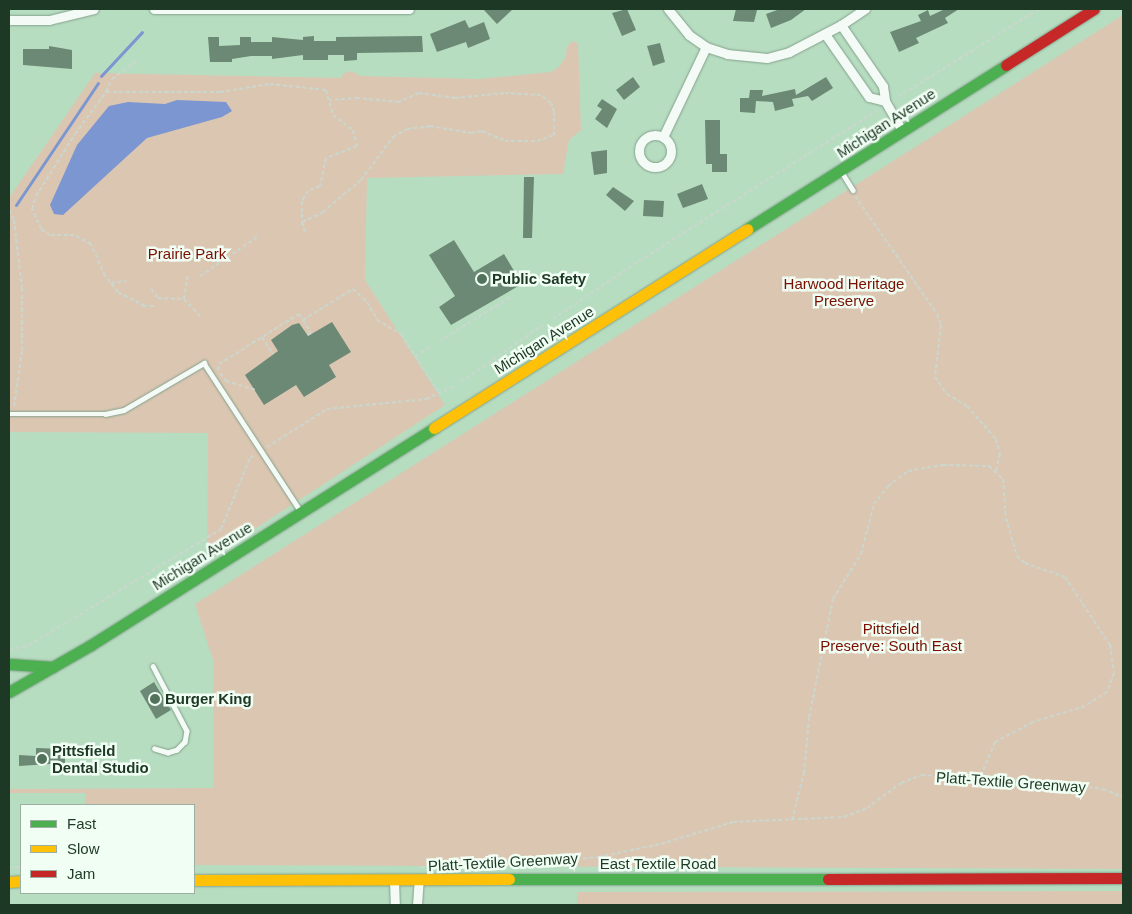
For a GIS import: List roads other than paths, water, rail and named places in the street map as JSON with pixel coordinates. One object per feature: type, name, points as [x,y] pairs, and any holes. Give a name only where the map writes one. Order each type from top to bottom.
[{"type":"main road","name":"Michigan Avenue","points":[[9,692],[53,667],[301,512],[1094,9]]},
{"type":"main road","points":[[9,664],[53,667]]},
{"type":"main road","name":"East Textile Road","points":[[195,880],[1123,878]]},
{"type":"street","points":[[9,20],[49,20],[94,9]]},
{"type":"street","points":[[154,9],[409,9]]},
{"type":"street","points":[[668,9],[677,22],[706,47],[740,56],[767,58],[789,52],[842,26],[865,9]]},
{"type":"street","points":[[842,26],[883,86],[885,101],[902,130]]},
{"type":"street","points":[[825,34],[869,97],[885,101]]},
{"type":"street","points":[[663,137],[706,47]]},
{"type":"street","points":[[417,905],[419,879]]},
{"type":"street","points":[[394,880],[395,905]]},
{"type":"lane","points":[[840,170],[853,190]]},
{"type":"lane","points":[[9,414],[105,414],[124,410],[204,363],[301,512]]},
{"type":"lane","points":[[153,666],[188,731],[185,742],[177,750],[168,753],[155,749]]},
{"type":"water","points":[[177,100],[226,102],[232,111],[222,117],[147,138],[63,215],[54,214],[50,205],[77,145],[109,106],[128,102],[165,104]]},
{"type":"waterway","points":[[101,76],[142,32]]},
{"type":"waterway","points":[[16,205],[98,83]]},
{"type":"place","name":"Public Safety","points":[[482,279]]},
{"type":"place","name":"Burger King","points":[[155,699]]},
{"type":"place","name":"Pittsfield Dental Studio","points":[[42,759]]},
{"type":"park label","name":"Prairie Park","points":[[187,254]]},
{"type":"park label","name":"Harwood Heritage Preserve","points":[[844,292]]},
{"type":"park label","name":"Pittsfield Preserve: South East","points":[[891,636]]}]
